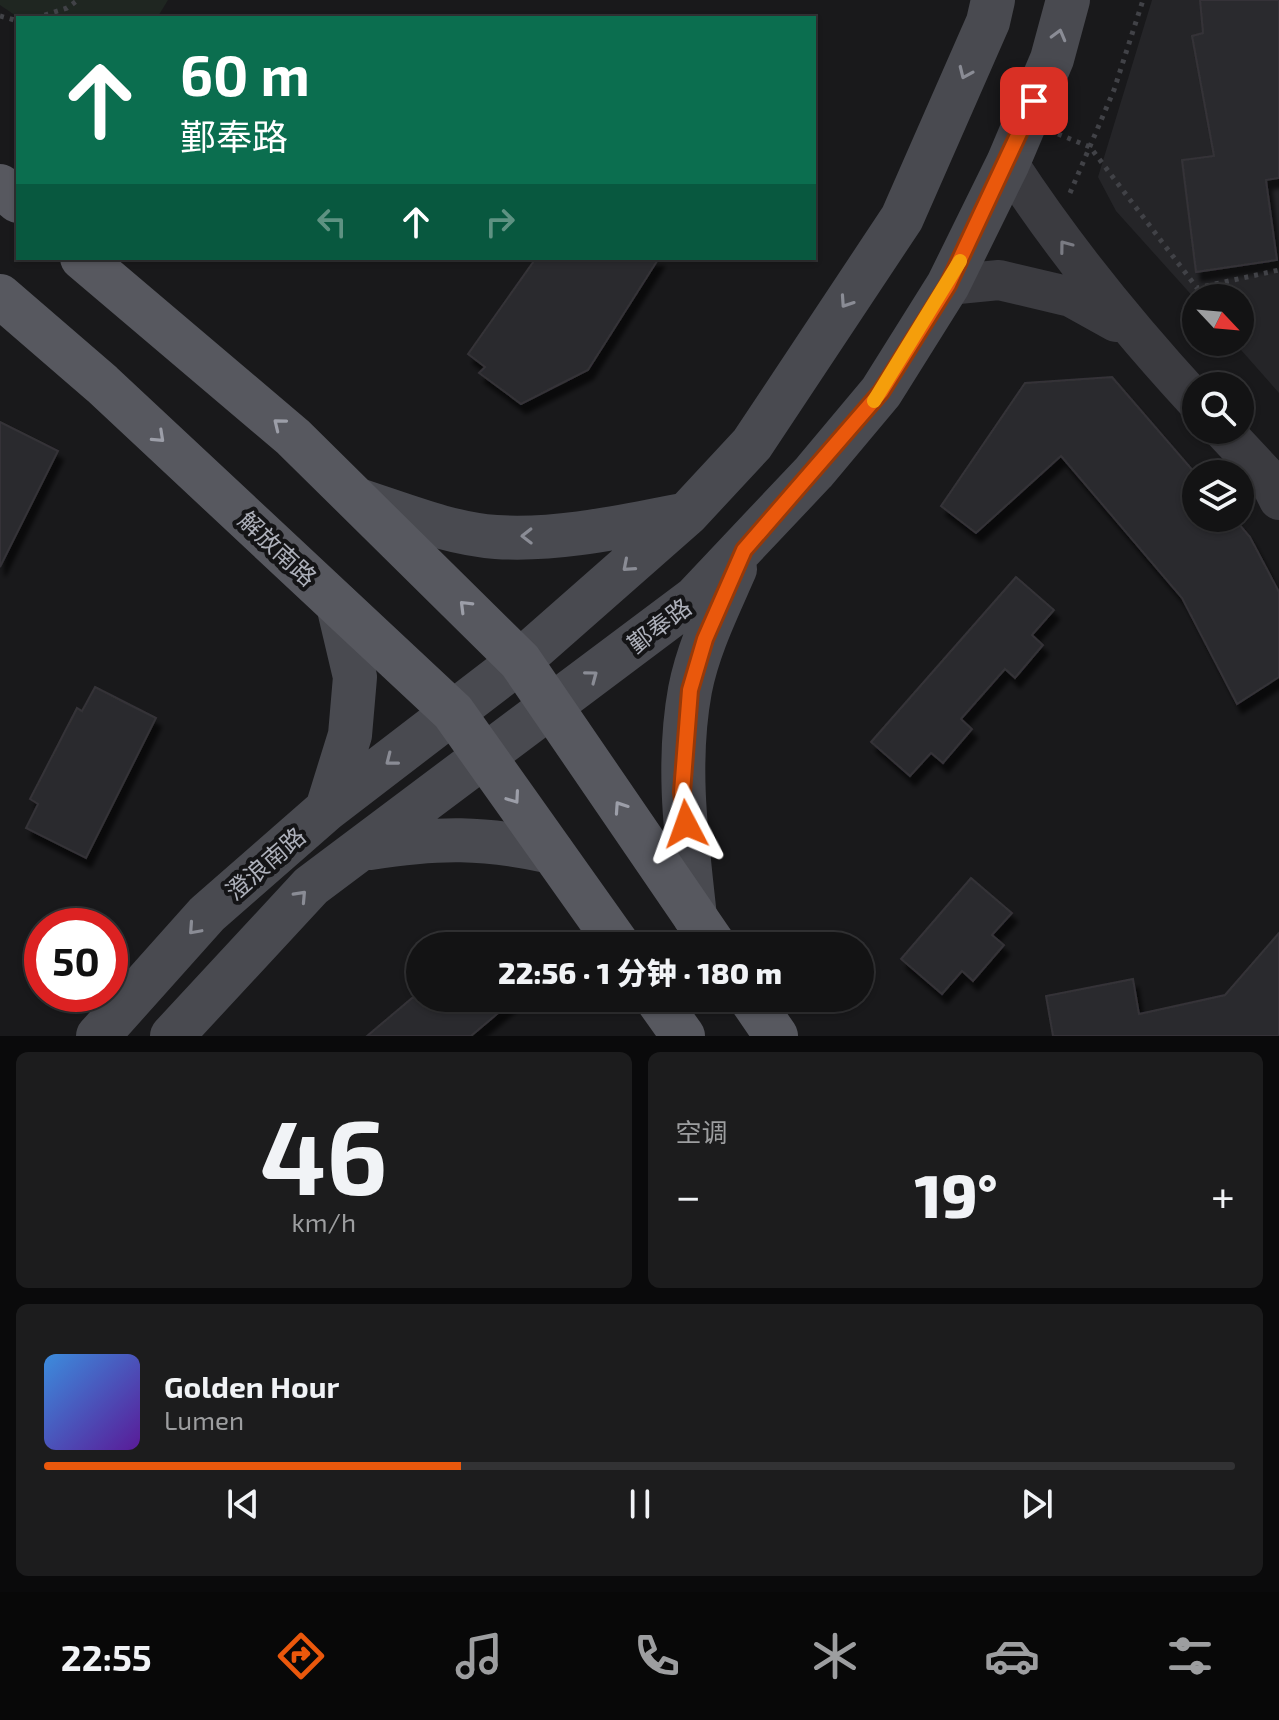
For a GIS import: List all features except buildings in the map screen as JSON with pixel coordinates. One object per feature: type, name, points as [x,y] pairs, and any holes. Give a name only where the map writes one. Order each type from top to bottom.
[{"type":"main road","points":[[609,932],[453,712],[520,661],[687,514],[752,444],[902,218],[988,22],[993,0]]},
{"type":"main road","name":"鄞奉路","points":[[486,758],[695,598],[744,550],[881,392],[948,285],[1008,163],[1052,59],[1068,0]]},
{"type":"main road","points":[[0,186],[16,199]]},
{"type":"main road","points":[[84,260],[293,437],[520,661],[705,932]]},
{"type":"main road","name":"解放南路","points":[[0,296],[102,384],[453,712]]},
{"type":"main road","points":[[358,500],[455,530],[495,537],[570,535],[687,514]]},
{"type":"main road","points":[[705,932],[682,792],[690,690],[705,639],[744,550]]},
{"type":"main road","points":[[327,809],[350,735],[355,677],[338,605]]},
{"type":"main road","name":"澄浪南路","points":[[98,1036],[207,914],[327,809],[453,712]]},
{"type":"main road","name":"澄浪南路","points":[[172,1036],[311,886],[486,758]]},
{"type":"main road","points":[[360,850],[433,838],[507,842],[552,852]]},
{"type":"main road","points":[[666,1012],[683,1036]]},
{"type":"main road","points":[[760,1012],[776,1036]]},
{"type":"street","points":[[1008,163],[1054,231],[1130,330],[1182,386]]},
{"type":"street","points":[[948,285],[999,280],[1037,288],[1071,297],[1130,330]]},
{"type":"street","points":[[1236,444],[1268,478],[1279,500]]},
{"type":"path","points":[[41,16],[67,8],[78,0]]},
{"type":"path","points":[[1054,231],[1114,90],[1143,0]]},
{"type":"path","points":[[1090,147],[1197,288],[1279,270]]},
{"type":"shaded area","points":[[0,0],[168,0],[158,16],[16,16],[0,5]]},
{"type":"shaded area","points":[[1152,0],[1279,0],[1279,393],[1246,356],[1254,356],[1254,284],[1182,284],[1116,211],[1098,177]]},
{"type":"slow traffic","points":[[874,401],[960,261]]},
{"type":"route","points":[[686,824],[682,792],[690,690],[705,639],[744,550],[881,392],[948,285],[1008,163],[1034,101]]}]
